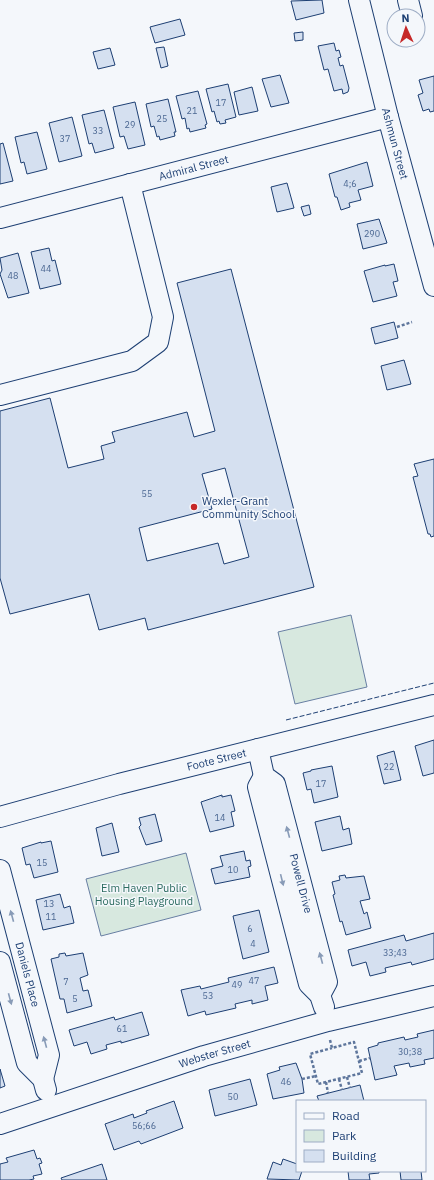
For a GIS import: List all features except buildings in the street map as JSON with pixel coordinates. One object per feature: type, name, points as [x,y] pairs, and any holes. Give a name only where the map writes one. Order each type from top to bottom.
[{"type":"street","name":"Ashmun Street","points":[[359,0],[388,117],[434,286]]},
{"type":"street","name":"Admiral Street","points":[[0,218],[388,117]]},
{"type":"street","points":[[0,395],[132,361],[158,342],[164,317],[130,184]]},
{"type":"street","name":"Foote Street","points":[[0,817],[118,776],[258,749],[434,705]]},
{"type":"street","name":"Powell Drive","points":[[258,749],[264,776],[258,788],[308,984],[320,995],[328,1021]]},
{"type":"street","name":"Daniels Place","points":[[0,870],[49,1055],[43,1079]]},
{"type":"street","name":"Daniels Place","points":[[0,962],[27,1063],[43,1079],[51,1107]]},
{"type":"street","name":"Webster Street","points":[[0,1124],[204,1056],[328,1021],[434,996]]},
{"type":"path","points":[[397,327],[412,322]]},
{"type":"path","points":[[330,1040],[332,1048]]},
{"type":"path","points":[[354,1042],[362,1073],[318,1084],[310,1054],[332,1048],[354,1042]]},
{"type":"path","points":[[359,1061],[370,1058]]},
{"type":"path","points":[[302,1079],[316,1076]]},
{"type":"path","points":[[347,1077],[350,1088]]},
{"type":"path","points":[[339,1079],[342,1090]]},
{"type":"path","points":[[326,1082],[328,1093]]},
{"type":"green space","points":[[351,615],[367,687],[295,704],[278,632]]},
{"type":"green space","name":"Elm Haven Public Housing Playground","points":[[186,853],[201,910],[101,936],[86,879]]},
{"type":"fence","points":[[286,720],[434,683]]},
{"type":"place","name":"Wexler-Grant Community School","points":[[194,507]]}]
